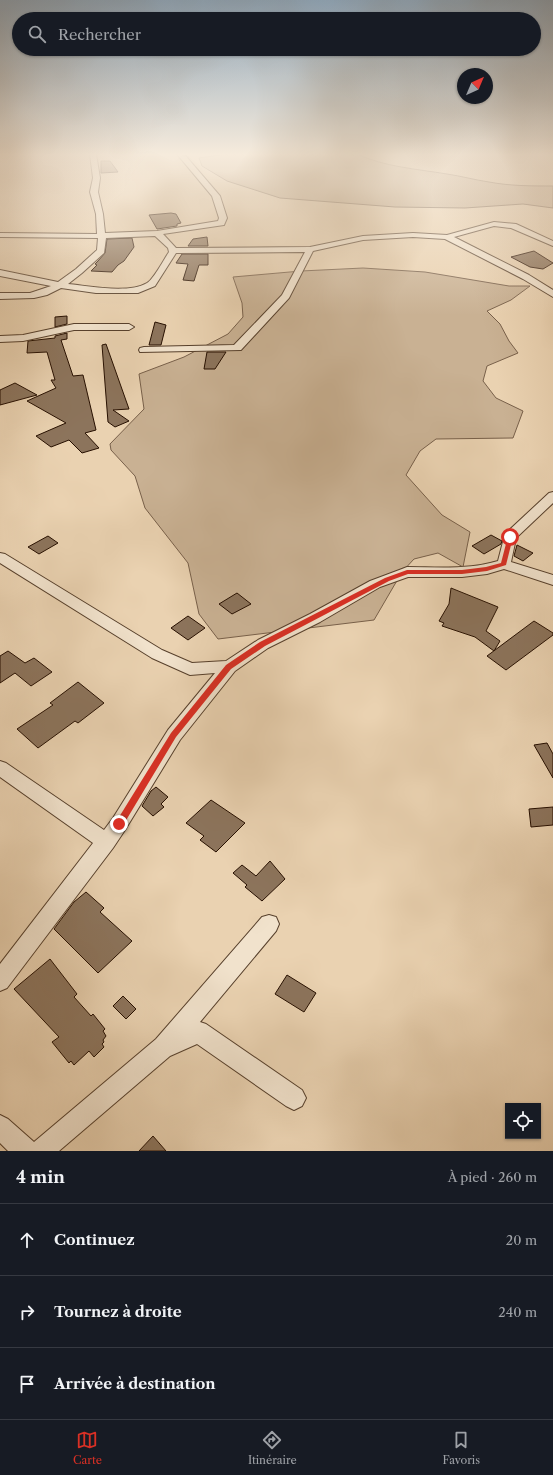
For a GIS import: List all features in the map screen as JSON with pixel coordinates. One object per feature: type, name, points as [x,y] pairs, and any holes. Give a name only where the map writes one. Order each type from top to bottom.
[{"type":"street","points":[[0,296],[34,296],[46,292],[84,269],[101,251],[102,236],[98,208]]},
{"type":"street","points":[[0,235],[102,236],[157,233],[181,228],[221,223],[223,218],[220,208]]},
{"type":"street","points":[[172,251],[310,250],[363,238],[413,235],[447,237],[494,224],[513,226],[553,244]]},
{"type":"street","points":[[0,274],[58,285],[96,290],[135,291],[152,284],[173,252],[172,247],[157,233]]},
{"type":"street","points":[[447,237],[526,277],[553,294]]},
{"type":"street","points":[[144,350],[237,348],[286,296],[310,250]]},
{"type":"street","points":[[0,339],[23,338],[74,327],[129,327]]},
{"type":"street","points":[[504,564],[510,537],[553,496]]},
{"type":"street","points":[[0,557],[157,654],[190,669],[229,667]]},
{"type":"street","points":[[0,981],[119,824],[174,735],[229,667],[263,644],[387,579],[407,572],[462,572],[487,569],[504,564],[553,580]]},
{"type":"street","points":[[0,768],[106,842]]},
{"type":"street","points":[[41,1151],[164,1047],[269,924]]},
{"type":"street","points":[[164,1047],[198,1032],[294,1098]]},
{"type":"street","points":[[0,1127],[26,1151]]},
{"type":"shaded area","points":[[363,268],[425,272],[509,286],[530,286],[511,300],[487,311],[500,324],[509,341],[518,353],[487,366],[483,381],[496,398],[523,411],[513,438],[436,439],[420,451],[406,475],[442,515],[470,532],[463,567],[438,553],[414,559],[402,572],[374,620],[218,639],[199,614],[188,563],[145,508],[135,476],[111,450],[110,444],[144,409],[139,374],[184,357],[228,334],[243,317],[242,303],[233,277],[301,271]]},
{"type":"building","points":[[176,214],[181,223],[177,224],[177,226],[157,229],[149,215]]},
{"type":"building","points":[[207,237],[208,246],[188,246],[193,239]]},
{"type":"building","points":[[132,238],[134,247],[124,261],[112,272],[91,271],[105,253],[107,239]]},
{"type":"building","points":[[534,251],[553,263],[543,269],[530,267],[511,257]]},
{"type":"building","points":[[182,254],[208,254],[208,265],[199,265],[194,281],[183,280],[188,264],[176,263]]},
{"type":"building","points":[[67,316],[67,324],[55,327],[55,317]]},
{"type":"building","points":[[155,322],[166,325],[161,345],[149,345]]},
{"type":"building","points":[[67,333],[67,339],[61,340],[73,376],[83,375],[96,430],[85,433],[99,448],[82,453],[69,440],[51,447],[36,436],[66,423],[27,401],[56,388],[51,380],[55,380],[47,352],[27,353],[28,341],[55,338],[55,336]]},
{"type":"building","points":[[106,344],[129,409],[113,410],[129,421],[115,427],[108,422],[102,345]]},
{"type":"building","points":[[207,352],[226,352],[215,369],[204,369]]},
{"type":"building","points":[[15,383],[37,395],[0,405],[0,390]]},
{"type":"building","points":[[491,535],[502,541],[501,544],[484,554],[472,546]]},
{"type":"building","points":[[48,536],[58,543],[39,554],[28,547]]},
{"type":"building","points":[[517,545],[533,553],[523,561],[514,556]]},
{"type":"building","points":[[451,588],[498,607],[486,631],[500,641],[494,651],[475,637],[442,626],[444,623],[439,621],[449,604]]},
{"type":"building","points":[[237,593],[251,604],[232,614],[219,604]]},
{"type":"building","points":[[188,616],[205,628],[188,640],[171,628]]},
{"type":"building","points":[[534,621],[553,633],[553,635],[506,670],[487,656]]},
{"type":"building","points":[[8,651],[25,663],[34,658],[52,672],[31,686],[15,673],[0,683],[0,656]]},
{"type":"building","points":[[78,682],[104,703],[78,723],[75,721],[38,748],[17,729],[53,705],[50,703]]},
{"type":"building","points":[[547,743],[553,754],[553,778],[534,745]]},
{"type":"building","points":[[156,787],[168,797],[161,804],[164,807],[153,816],[142,806],[151,791]]},
{"type":"building","points":[[211,800],[245,823],[216,852],[200,840],[204,836],[186,823]]},
{"type":"building","points":[[553,807],[553,825],[531,827],[529,809]]},
{"type":"building","points":[[270,861],[285,879],[262,901],[245,887],[247,885],[233,873],[242,865],[256,876]]},
{"type":"building","points":[[86,892],[104,908],[100,912],[132,941],[98,973],[54,929],[74,902]]},
{"type":"building","points":[[50,959],[77,994],[74,997],[91,1016],[93,1014],[105,1029],[103,1031],[106,1036],[102,1044],[104,1047],[94,1057],[89,1051],[74,1065],[71,1061],[69,1063],[52,1042],[59,1037],[14,989]]},
{"type":"building","points":[[287,975],[316,993],[304,1012],[275,994]]},
{"type":"building","points":[[123,996],[136,1009],[126,1019],[113,1006]]},
{"type":"building","points":[[153,1136],[166,1151],[139,1151]]},
{"type":"route","points":[[119,824],[174,735],[229,667],[263,644],[387,579],[407,572],[462,572],[487,569],[504,564],[510,537]]}]
